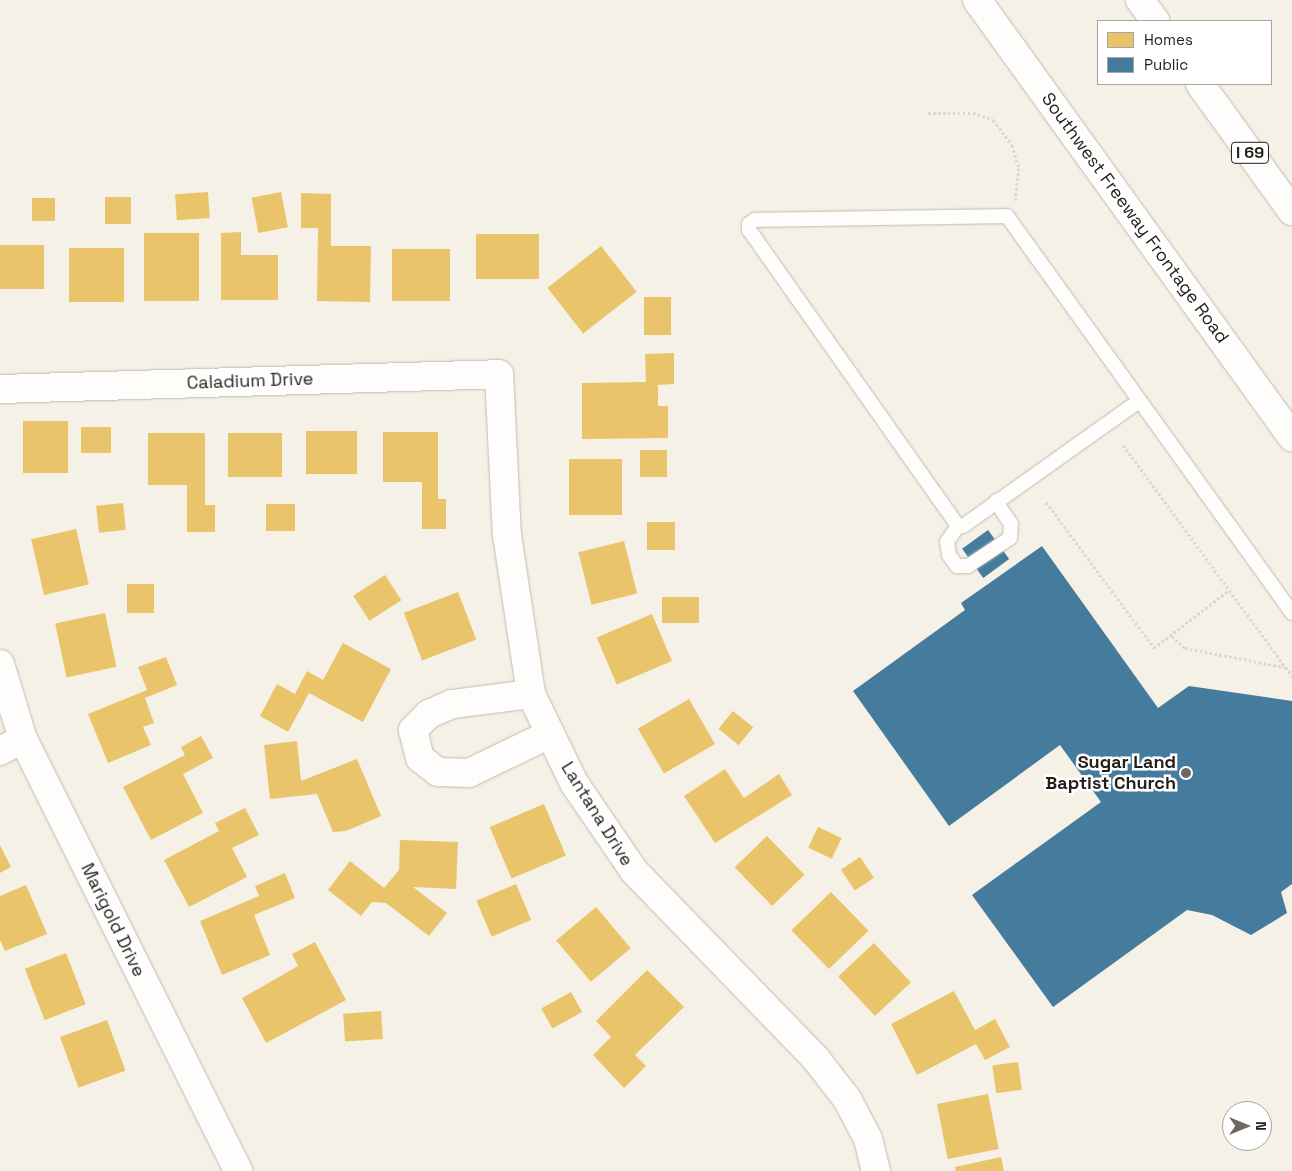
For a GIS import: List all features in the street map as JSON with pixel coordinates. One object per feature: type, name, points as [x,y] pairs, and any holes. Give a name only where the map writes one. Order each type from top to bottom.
[{"type":"main road","name":"Southwest Freeway Frontage Road","points":[[977,0],[1291,434]]},
{"type":"main road","points":[[1140,0],[1154,20]]},
{"type":"main road","name":"I 69","points":[[1204,89],[1292,211]]},
{"type":"main road","name":"Caladium Drive","points":[[0,389],[499,374]]},
{"type":"main road","name":"Lantana Drive","points":[[499,374],[507,535],[531,694],[574,782],[634,871],[816,1059],[847,1098],[868,1139],[876,1171]]},
{"type":"main road","name":"Marigold Drive","points":[[0,664],[11,745],[238,1171]]},
{"type":"main road","points":[[531,694],[452,704],[429,714],[413,730],[420,758],[438,772],[469,773],[550,734]]},
{"type":"lane","points":[[958,526],[749,230],[749,224],[754,220],[1007,216],[1292,613]]},
{"type":"lane","points":[[996,502],[1011,524],[1010,538],[968,566],[957,566],[949,555],[947,542],[958,526],[963,526],[996,502],[1139,401]]},
{"type":"path","points":[[928,112],[973,112],[993,120],[1012,145],[1019,168],[1018,194],[1007,216]]},
{"type":"path","points":[[1122,445],[1292,676]]},
{"type":"path","points":[[1046,502],[1154,648],[1228,591]]},
{"type":"path","points":[[1172,636],[1177,643],[1185,648],[1286,667]]},
{"type":"building: Homes","points":[[208,192],[210,218],[177,220],[175,194]]},
{"type":"building: Homes","points":[[281,192],[288,227],[258,233],[252,198]]},
{"type":"building: Homes","points":[[301,193],[331,194],[331,246],[371,246],[370,302],[317,301],[318,228],[301,228]]},
{"type":"building: Homes","points":[[105,197],[131,197],[131,224],[105,224]]},
{"type":"building: Homes","points":[[32,198],[55,198],[55,221],[32,221]]},
{"type":"building: Homes","points":[[241,232],[241,255],[278,255],[278,300],[221,300],[221,233]]},
{"type":"building: Homes","points":[[144,233],[199,233],[199,301],[144,301]]},
{"type":"building: Homes","points":[[476,234],[539,234],[539,279],[476,279]]},
{"type":"building: Homes","points":[[0,245],[44,245],[44,289],[0,289]]},
{"type":"building: Homes","points":[[601,246],[637,292],[583,334],[547,288]]},
{"type":"building: Homes","points":[[69,248],[124,248],[124,302],[69,302]]},
{"type":"building: Homes","points":[[392,249],[450,249],[450,301],[392,301]]},
{"type":"building: Homes","points":[[644,297],[671,297],[671,335],[644,335]]},
{"type":"building: Homes","points":[[674,353],[674,384],[658,385],[658,406],[668,406],[668,438],[582,439],[582,383],[646,382],[645,354]]},
{"type":"building: Homes","points":[[23,421],[68,421],[68,473],[23,473]]},
{"type":"building: Homes","points":[[81,427],[111,427],[111,453],[81,453]]},
{"type":"building: Homes","points":[[306,431],[357,431],[357,474],[306,474]]},
{"type":"building: Homes","points":[[383,432],[438,432],[438,499],[446,499],[446,529],[422,529],[422,482],[383,482]]},
{"type":"building: Homes","points":[[148,433],[205,433],[205,505],[215,505],[215,532],[187,532],[187,485],[148,485]]},
{"type":"building: Homes","points":[[228,433],[282,433],[282,477],[228,477]]},
{"type":"building: Homes","points":[[640,450],[667,450],[667,477],[640,477]]},
{"type":"building: Homes","points":[[569,459],[622,459],[622,515],[569,515]]},
{"type":"building: Homes","points":[[123,503],[126,530],[99,533],[96,506]]},
{"type":"building: Homes","points":[[266,504],[295,504],[295,531],[266,531]]},
{"type":"building: Homes","points":[[647,522],[675,522],[675,550],[647,550]]},
{"type":"building: Homes","points":[[76,529],[89,585],[44,595],[31,539]]},
{"type":"building: Homes","points":[[624,541],[637,593],[591,605],[578,552]]},
{"type":"building: Homes","points":[[385,575],[401,600],[369,621],[353,596]]},
{"type":"building: Homes","points":[[127,584],[154,584],[154,613],[127,613]]},
{"type":"building: Homes","points":[[458,592],[476,640],[422,660],[404,613]]},
{"type":"building: Homes","points":[[662,597],[699,597],[699,623],[662,623]]},
{"type":"building: Homes","points":[[105,613],[116,667],[67,677],[55,624]]},
{"type":"building: Homes","points":[[652,614],[672,661],[617,684],[597,637]]},
{"type":"building: Homes","points":[[343,643],[391,669],[363,722],[309,693],[288,732],[260,716],[277,684],[295,694],[307,671],[323,680]]},
{"type":"building: Homes","points":[[166,657],[177,685],[145,698],[154,723],[143,727],[151,745],[108,763],[88,714],[147,690],[138,667]]},
{"type":"building: Homes","points":[[689,699],[715,744],[664,774],[638,728]]},
{"type":"building: Homes","points":[[733,711],[753,727],[739,745],[719,729]]},
{"type":"building: Homes","points":[[201,736],[213,758],[183,774],[203,813],[151,840],[123,787],[185,755],[181,747]]},
{"type":"building: Homes","points":[[297,741],[301,781],[357,759],[381,816],[346,831],[333,832],[317,794],[270,799],[264,745]]},
{"type":"building: Homes","points":[[725,769],[744,798],[779,774],[792,795],[715,843],[684,796]]},
{"type":"building: Homes","points":[[544,804],[566,856],[512,879],[490,827]]},
{"type":"building: Homes","points":[[245,808],[259,835],[232,848],[247,877],[189,907],[164,860],[219,831],[215,823]]},
{"type":"building: Homes","points":[[818,827],[842,838],[832,859],[808,848]]},
{"type":"building: Homes","points":[[767,836],[805,875],[772,906],[735,867]]},
{"type":"building: Homes","points":[[400,840],[458,842],[456,889],[413,887],[447,913],[429,936],[386,903],[372,902],[361,916],[328,890],[350,861],[384,888],[399,870]]},
{"type":"building: Homes","points":[[0,845],[11,867],[0,873]]},
{"type":"building: Homes","points":[[860,857],[874,878],[855,891],[841,870]]},
{"type":"building: Homes","points":[[285,873],[295,898],[254,915],[270,955],[222,975],[200,921],[259,896],[255,886]]},
{"type":"building: Homes","points":[[516,884],[531,920],[492,937],[476,901]]},
{"type":"building: Homes","points":[[26,885],[47,934],[5,951],[0,940],[0,896]]},
{"type":"building: Homes","points":[[831,892],[869,931],[829,969],[791,930]]},
{"type":"building: Homes","points":[[596,907],[631,948],[591,982],[556,940]]},
{"type":"building: Homes","points":[[315,942],[346,1000],[266,1043],[242,998],[298,966],[292,954]]},
{"type":"building: Homes","points":[[874,943],[911,982],[875,1016],[838,976]]},
{"type":"building: Homes","points":[[66,953],[86,1004],[45,1020],[25,969]]},
{"type":"building: Homes","points":[[647,970],[684,1007],[635,1055],[646,1066],[624,1088],[593,1055],[611,1037],[596,1021]]},
{"type":"building: Homes","points":[[954,991],[975,1030],[995,1019],[1010,1047],[985,1060],[976,1044],[917,1075],[891,1024]]},
{"type":"building: Homes","points":[[571,992],[582,1012],[552,1029],[541,1008]]},
{"type":"building: Homes","points":[[381,1011],[383,1039],[345,1042],[343,1014]]},
{"type":"building: Homes","points":[[107,1020],[125,1071],[78,1088],[60,1037]]},
{"type":"building: Homes","points":[[1018,1062],[1022,1090],[996,1093],[992,1066]]},
{"type":"building: Homes","points":[[988,1094],[999,1149],[948,1159],[937,1104]]},
{"type":"building: Homes","points":[[1001,1157],[1004,1171],[956,1171],[955,1167]]},
{"type":"building: Public","points":[[988,530],[1009,559],[983,578],[962,549]]},
{"type":"building: Public","name":"Sugar Land Baptist Church","points":[[1042,546],[1158,708],[1189,686],[1292,701],[1292,884],[1281,892],[1287,913],[1251,935],[1212,915],[1187,910],[1053,1007],[972,895],[1101,802],[1060,745],[949,826],[853,691],[965,610],[961,603]]},
{"type":"place","name":"Sugar Land Baptist Church","points":[[1186,773]]}]
